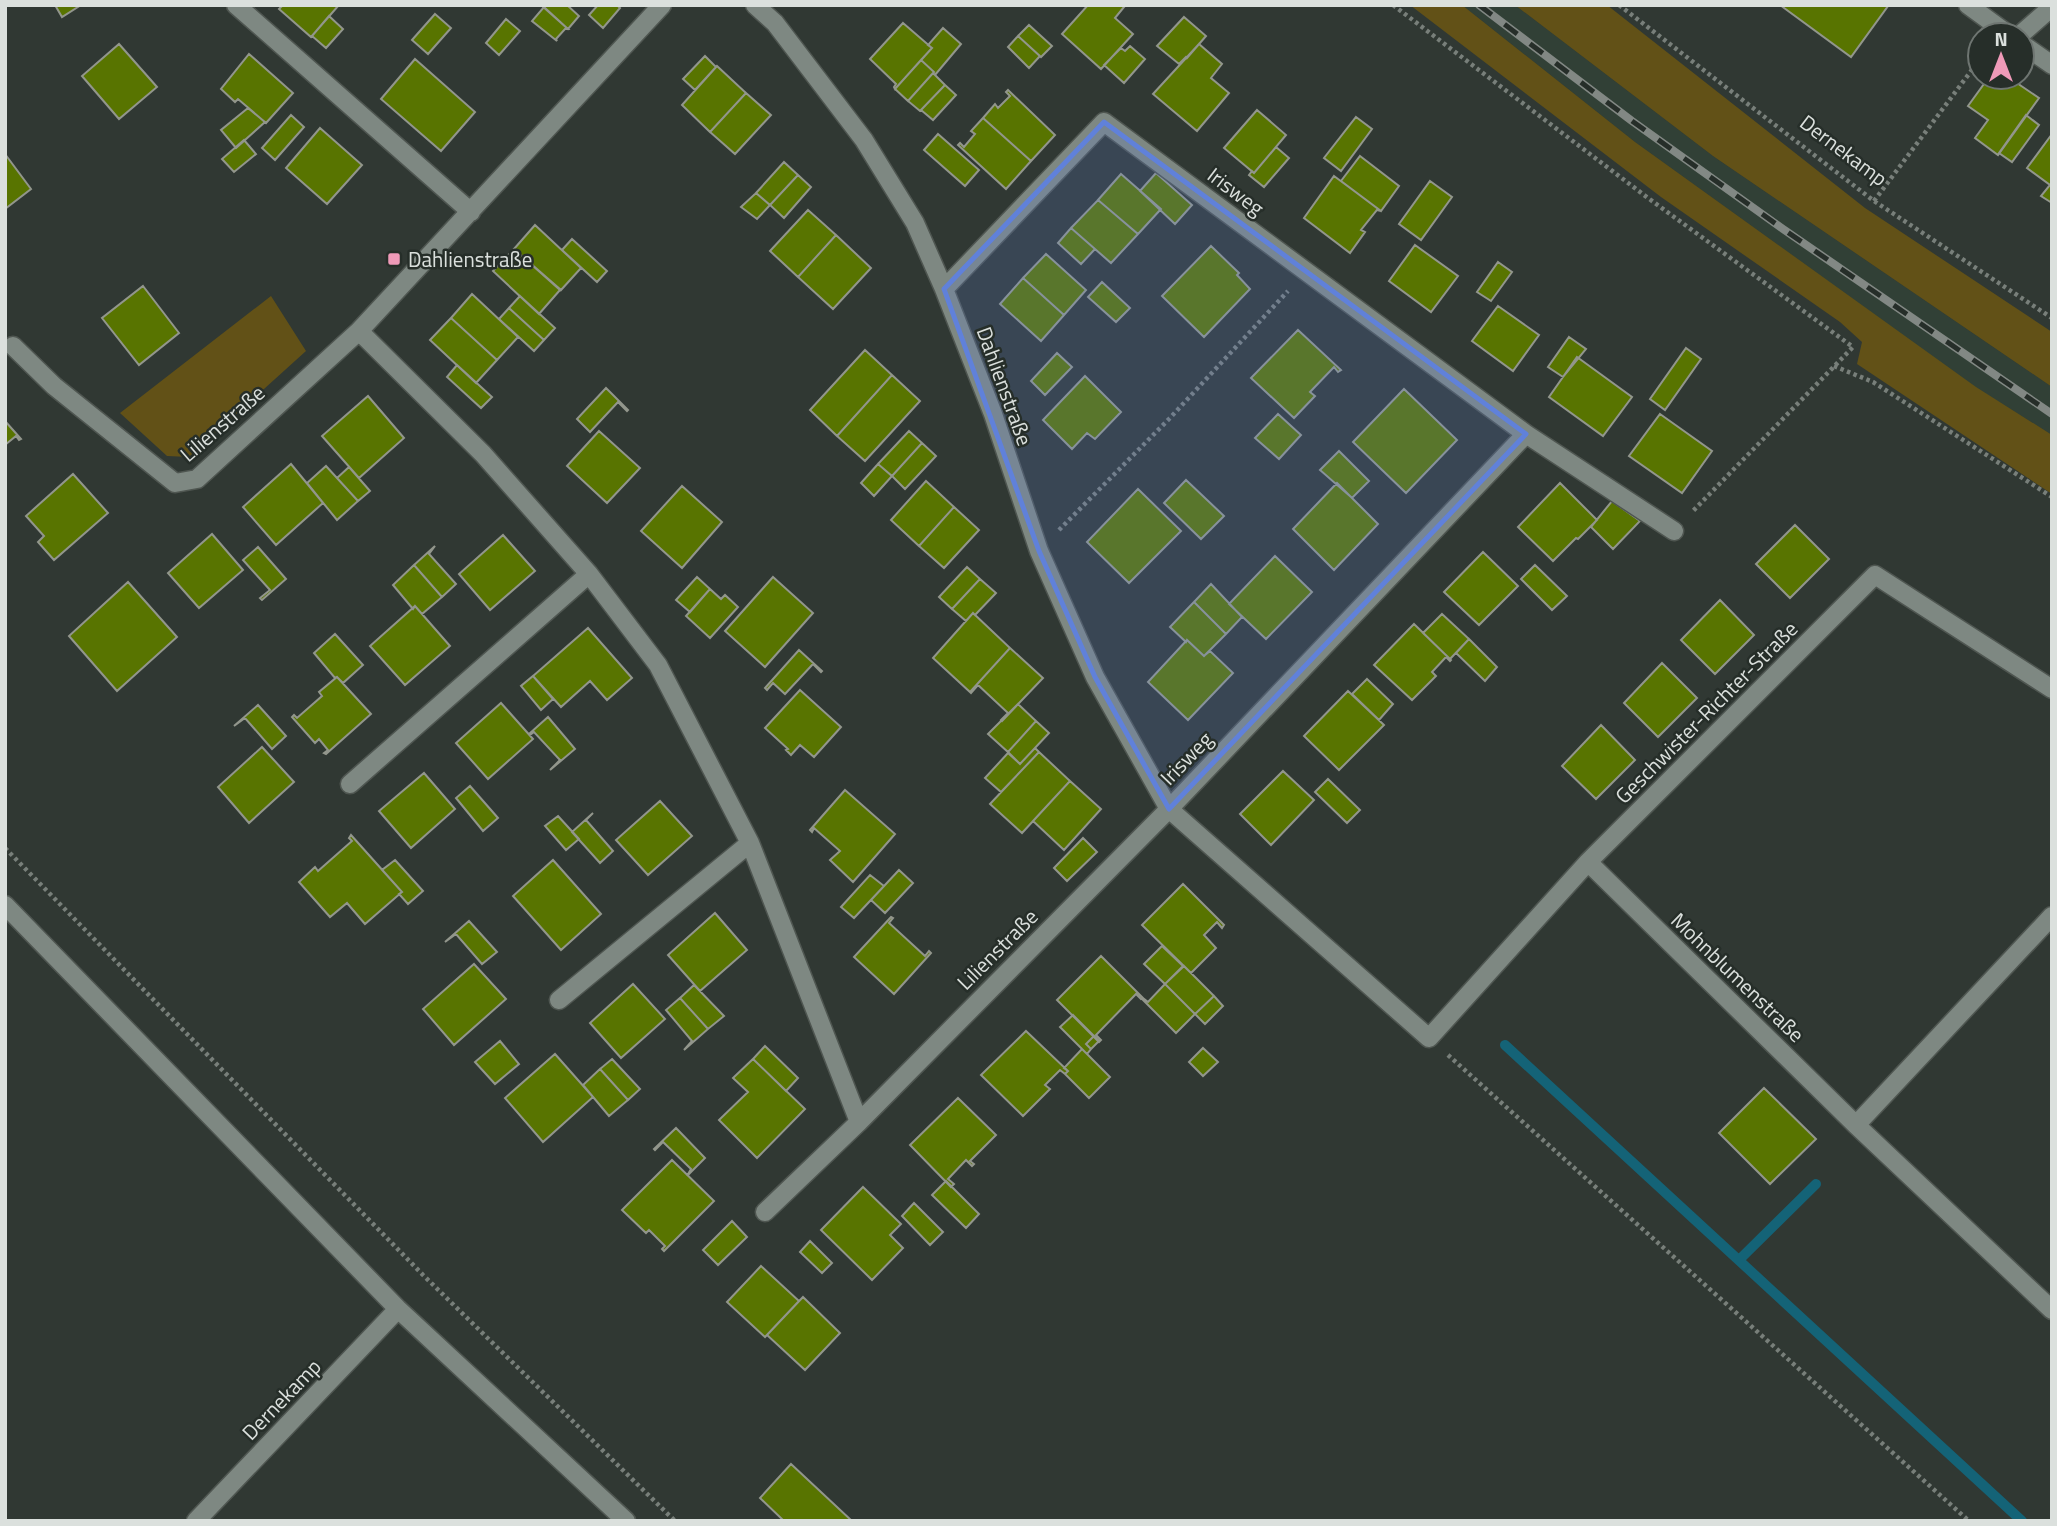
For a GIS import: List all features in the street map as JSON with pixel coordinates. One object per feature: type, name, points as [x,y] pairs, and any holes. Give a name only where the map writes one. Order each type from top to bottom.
[{"type":"street","points":[[236,5],[471,212]]},
{"type":"street","name":"Lilienstraße","points":[[13,346],[54,386],[175,484],[197,479],[359,331],[662,5]]},
{"type":"street","name":"Dahlienstraße","points":[[755,5],[775,23],[864,140],[915,223],[993,414],[1039,551],[1095,677],[1169,808],[1429,1038]]},
{"type":"street","points":[[1968,5],[1990,21]]},
{"type":"street","points":[[2036,21],[2052,7]]},
{"type":"street","points":[[2036,54],[2052,65]]},
{"type":"street","name":"Irisweg","points":[[944,289],[1104,122],[1526,434],[1674,531]]},
{"type":"street","points":[[359,331],[483,454],[589,574],[657,665],[750,844],[859,1122]]},
{"type":"street","name":"Irisweg","points":[[1169,808],[1526,434]]},
{"type":"street","points":[[350,783],[589,574]]},
{"type":"street","name":"Geschwister-Richter-Straße","points":[[1429,1038],[1588,862],[1875,575],[2052,689]]},
{"type":"street","name":"Lilienstraße","points":[[765,1212],[859,1122],[1169,808]]},
{"type":"street","points":[[559,1000],[750,844]]},
{"type":"street","name":"Mohnblumenstraße","points":[[1588,862],[1856,1125],[2052,1310]]},
{"type":"street","points":[[5,905],[398,1309],[626,1521]]},
{"type":"street","points":[[1856,1125],[2052,916]]},
{"type":"street","name":"Dernekamp","points":[[196,1521],[398,1309]]},
{"type":"path","points":[[1392,5],[1648,198],[1853,347],[1674,531]]},
{"type":"path","name":"Dernekamp","points":[[1619,5],[1874,201],[2052,318]]},
{"type":"path","points":[[1874,201],[1966,78]]},
{"type":"path","points":[[1039,551],[1169,419],[1306,272]]},
{"type":"path","points":[[1834,366],[1873,382],[2052,497]]},
{"type":"path","points":[[5,848],[423,1275],[675,1521]]},
{"type":"path","points":[[1429,1038],[1969,1521]]},
{"type":"highlighted area","points":[[1104,122],[1526,434],[1169,809],[1095,677],[1039,551],[944,289]]},
{"type":"shaded area","points":[[1410,5],[1462,5],[1635,142],[1976,387],[2052,435],[2052,494],[1857,364],[1862,342],[1840,322],[1661,197]]},
{"type":"shaded area","points":[[1462,5],[1515,5],[1713,156],[2052,387],[2052,435],[1976,388],[1635,142]]},
{"type":"shaded area","points":[[1515,5],[1607,5],[1865,208],[2052,332],[2052,387],[1713,156]]},
{"type":"shaded area","points":[[271,296],[306,351],[189,457],[167,456],[120,413]]},
{"type":"building","points":[[55,5],[81,5],[62,17]]},
{"type":"building","points":[[283,5],[339,5],[311,37],[279,9]]},
{"type":"building","points":[[541,5],[567,5],[579,16],[568,29]]},
{"type":"building","points":[[598,5],[617,5],[620,8],[603,28],[589,15]]},
{"type":"building","points":[[1088,5],[1122,5],[1124,7],[1115,18],[1133,34],[1101,69],[1062,34]]},
{"type":"building","points":[[1780,5],[1887,5],[1888,6],[1851,57]]},
{"type":"building","points":[[544,7],[568,29],[565,29],[557,41],[532,21]]},
{"type":"building","points":[[435,14],[451,28],[428,54],[412,40]]},
{"type":"building","points":[[329,16],[343,29],[326,48],[312,36]]},
{"type":"building","points":[[1184,17],[1206,36],[1179,64],[1157,46]]},
{"type":"building","points":[[506,19],[520,31],[499,55],[486,43]]},
{"type":"building","points":[[903,23],[932,48],[895,89],[896,84],[870,59]]},
{"type":"building","points":[[1029,25],[1052,46],[1041,57],[1018,36]]},
{"type":"building","points":[[943,28],[961,44],[935,75],[921,60],[932,48],[928,45]]},
{"type":"building","points":[[1018,36],[1040,56],[1029,68],[1008,47]]},
{"type":"building","points":[[119,44],[157,87],[119,119],[82,76]]},
{"type":"building","points":[[1199,44],[1222,64],[1211,78],[1229,93],[1197,131],[1153,94]]},
{"type":"building","points":[[1130,46],[1145,59],[1124,83],[1104,65],[1121,48],[1125,51]]},
{"type":"building","points":[[249,54],[293,93],[266,123],[238,99],[235,102],[221,89]]},
{"type":"building","points":[[705,56],[716,67],[695,90],[683,79]]},
{"type":"building","points":[[415,59],[475,112],[441,151],[381,99]]},
{"type":"building","points":[[921,60],[934,72],[908,101],[895,89]]},
{"type":"building","points":[[717,66],[746,93],[710,132],[682,105]]},
{"type":"building","points":[[933,73],[945,85],[920,111],[908,101]]},
{"type":"building","points":[[945,85],[956,95],[933,120],[921,110]]},
{"type":"building","points":[[1008,90],[1055,135],[1031,161],[983,118],[995,104],[998,108],[1010,96],[1006,92]]},
{"type":"building","points":[[1979,91],[2029,91],[2039,98],[1998,155],[1975,138],[1988,120],[1968,106]]},
{"type":"building","points":[[746,93],[771,115],[735,154],[710,132]]},
{"type":"building","points":[[248,108],[265,122],[236,148],[221,130]]},
{"type":"building","points":[[1257,110],[1286,135],[1254,173],[1224,148]]},
{"type":"building","points":[[291,115],[304,127],[275,160],[262,148]]},
{"type":"building","points":[[2026,115],[2039,125],[2012,162],[1999,153]]},
{"type":"building","points":[[1356,117],[1372,129],[1341,171],[1324,158]]},
{"type":"building","points":[[983,118],[1031,161],[1006,189],[958,145],[960,143],[964,147],[975,134],[971,131]]},
{"type":"building","points":[[320,128],[362,165],[327,204],[286,168]]},
{"type":"building","points":[[938,134],[979,170],[965,186],[924,150]]},
{"type":"building","points":[[2052,134],[2052,203],[2041,196],[2050,185],[2027,168]]},
{"type":"building","points":[[244,140],[256,154],[234,172],[222,159]]},
{"type":"building","points":[[1276,147],[1289,158],[1264,187],[1249,175],[1252,171],[1254,173]]},
{"type":"building","points":[[5,154],[31,189],[5,209]]},
{"type":"building","points":[[1360,156],[1399,186],[1381,211],[1341,181]]},
{"type":"building","points":[[784,162],[798,175],[770,205],[756,193]]},
{"type":"building","points":[[1156,173],[1192,205],[1175,224],[1140,191]]},
{"type":"building","points":[[1121,174],[1161,209],[1138,234],[1098,200]]},
{"type":"building","points":[[798,175],[811,187],[784,218],[770,205]]},
{"type":"building","points":[[1334,176],[1381,211],[1377,210],[1361,230],[1365,232],[1350,253],[1304,218]]},
{"type":"building","points":[[1430,181],[1452,197],[1421,240],[1399,224]]},
{"type":"building","points":[[756,193],[770,205],[757,219],[741,207]]},
{"type":"building","points":[[1098,200],[1138,234],[1111,263],[1071,228]]},
{"type":"building","points":[[808,210],[836,235],[798,277],[770,251]]},
{"type":"building","points":[[535,225],[581,268],[561,290],[514,249]]},
{"type":"building","points":[[1071,228],[1095,249],[1081,264],[1058,243]]},
{"type":"building","points":[[836,235],[871,268],[833,309],[798,277]]},
{"type":"building","points":[[572,239],[607,271],[597,282],[562,250]]},
{"type":"building","points":[[1415,245],[1458,276],[1431,312],[1389,281]]},
{"type":"building","points":[[1211,246],[1239,273],[1237,275],[1250,289],[1204,337],[1162,296]]},
{"type":"building","points":[[514,249],[560,290],[539,314],[493,271]]},
{"type":"building","points":[[1046,254],[1086,290],[1064,315],[1023,278]]},
{"type":"building","points":[[1498,262],[1512,272],[1491,301],[1477,292]]},
{"type":"building","points":[[1023,278],[1064,315],[1041,341],[1000,304]]},
{"type":"building","points":[[1102,282],[1130,308],[1116,322],[1088,297]]},
{"type":"building","points":[[143,286],[179,333],[139,365],[102,318]]},
{"type":"building","points":[[472,294],[518,337],[497,360],[451,318]]},
{"type":"building","points":[[520,296],[555,328],[544,340],[509,308]]},
{"type":"building","points":[[1498,306],[1539,335],[1513,371],[1472,341]]},
{"type":"building","points":[[509,308],[544,340],[534,351],[499,319]]},
{"type":"building","points":[[451,318],[497,360],[476,383],[430,340]]},
{"type":"building","points":[[1298,330],[1341,370],[1338,372],[1334,367],[1310,392],[1315,396],[1294,418],[1251,378]]},
{"type":"building","points":[[1569,337],[1586,349],[1563,377],[1548,367]]},
{"type":"building","points":[[1686,348],[1701,359],[1665,410],[1650,399]]},
{"type":"building","points":[[865,350],[892,375],[837,436],[810,410]]},
{"type":"building","points":[[1057,353],[1072,367],[1045,395],[1031,381]]},
{"type":"building","points":[[1577,357],[1632,397],[1603,436],[1549,397]]},
{"type":"building","points":[[457,365],[492,397],[481,408],[447,377]]},
{"type":"building","points":[[892,375],[920,401],[865,461],[837,436]]},
{"type":"building","points":[[1085,376],[1121,412],[1095,439],[1087,433],[1072,449],[1043,420]]},
{"type":"building","points":[[606,388],[628,410],[618,402],[590,432],[577,419]]},
{"type":"building","points":[[1404,389],[1457,440],[1406,493],[1353,442]]},
{"type":"building","points":[[368,396],[404,438],[359,478],[322,436]]},
{"type":"building","points":[[1278,414],[1301,435],[1279,459],[1255,438]]},
{"type":"building","points":[[1660,414],[1712,451],[1682,493],[1629,456]]},
{"type":"building","points":[[5,421],[21,439],[16,436],[5,445]]},
{"type":"building","points":[[599,431],[640,468],[607,503],[567,466]]},
{"type":"building","points":[[909,431],[922,443],[892,476],[878,464]]},
{"type":"building","points":[[922,443],[936,456],[905,489],[892,476]]},
{"type":"building","points":[[1339,451],[1369,481],[1352,498],[1320,470]]},
{"type":"building","points":[[291,464],[323,503],[276,545],[243,507]]},
{"type":"building","points":[[878,464],[892,476],[874,496],[861,483]]},
{"type":"building","points":[[326,466],[358,501],[337,520],[307,483]]},
{"type":"building","points":[[349,467],[370,491],[358,501],[337,478]]},
{"type":"building","points":[[73,474],[108,513],[54,560],[38,542],[44,536],[26,516]]},
{"type":"building","points":[[1186,480],[1224,516],[1201,539],[1164,503]]},
{"type":"building","points":[[926,481],[954,507],[919,546],[891,520]]},
{"type":"building","points":[[1337,483],[1378,524],[1334,570],[1293,529]]},
{"type":"building","points":[[1560,483],[1597,520],[1553,561],[1518,527]]},
{"type":"building","points":[[682,486],[722,522],[682,568],[641,531]]},
{"type":"building","points":[[1138,489],[1181,531],[1129,583],[1087,542]]},
{"type":"building","points":[[1612,501],[1640,521],[1613,549],[1591,527]]},
{"type":"building","points":[[954,507],[979,530],[944,568],[919,546]]},
{"type":"building","points":[[1795,525],[1829,559],[1790,598],[1756,564]]},
{"type":"building","points":[[212,534],[243,570],[199,608],[168,573]]},
{"type":"building","points":[[503,535],[535,571],[490,610],[459,574]]},
{"type":"building","points":[[435,546],[429,554],[456,584],[442,597],[414,565]]},
{"type":"building","points":[[258,547],[286,579],[262,600],[260,598],[270,590],[243,560]]},
{"type":"building","points":[[1483,552],[1518,586],[1479,625],[1444,592]]},
{"type":"building","points":[[1275,556],[1312,592],[1266,639],[1229,604]]},
{"type":"building","points":[[414,565],[442,597],[422,614],[415,606],[413,609],[393,585]]},
{"type":"building","points":[[1535,565],[1567,596],[1552,610],[1521,579]]},
{"type":"building","points":[[967,567],[980,579],[952,609],[939,597]]},
{"type":"building","points":[[697,577],[710,589],[690,612],[676,600]]},
{"type":"building","points":[[773,577],[813,613],[765,667],[725,631]]},
{"type":"building","points":[[980,579],[996,593],[966,621],[952,609]]},
{"type":"building","points":[[128,582],[177,637],[117,691],[69,636]]},
{"type":"building","points":[[1211,584],[1242,617],[1226,634],[1194,602]]},
{"type":"building","points":[[710,589],[721,599],[725,595],[738,607],[710,638],[686,616]]},
{"type":"building","points":[[1720,600],[1754,635],[1715,674],[1681,640]]},
{"type":"building","points":[[1194,602],[1226,634],[1204,656],[1170,627]]},
{"type":"building","points":[[415,606],[450,646],[405,685],[370,646]]},
{"type":"building","points":[[973,613],[1010,648],[970,692],[933,658]]},
{"type":"building","points":[[1442,614],[1469,639],[1450,659],[1423,633]]},
{"type":"building","points":[[1414,624],[1451,660],[1446,657],[1432,672],[1436,676],[1412,700],[1374,665]]},
{"type":"building","points":[[588,628],[632,678],[607,700],[590,681],[561,707],[533,676]]},
{"type":"building","points":[[335,634],[363,665],[343,683],[335,678],[314,653]]},
{"type":"building","points":[[1469,639],[1497,667],[1485,681],[1456,653]]},
{"type":"building","points":[[1187,640],[1204,656],[1210,651],[1233,673],[1188,720],[1148,682]]},
{"type":"building","points":[[1010,648],[1043,678],[1002,721],[1008,713],[978,685],[970,692]]},
{"type":"building","points":[[799,650],[822,671],[813,664],[785,694],[773,683],[767,690],[765,688]]},
{"type":"building","points":[[1662,663],[1697,698],[1658,737],[1624,703]]},
{"type":"building","points":[[533,676],[553,699],[541,710],[521,686]]},
{"type":"building","points":[[337,677],[371,714],[326,754],[324,753],[328,750],[319,739],[315,743],[292,717],[294,715],[297,718],[322,696],[319,692]]},
{"type":"building","points":[[1367,679],[1393,704],[1379,720],[1352,694]]},
{"type":"building","points":[[800,690],[841,727],[814,757],[800,745],[791,755],[765,728]]},
{"type":"building","points":[[1348,691],[1384,725],[1339,770],[1304,736]]},
{"type":"building","points":[[501,703],[533,739],[488,779],[456,743]]},
{"type":"building","points":[[1018,704],[1036,721],[1008,752],[988,734]]},
{"type":"building","points":[[258,705],[286,736],[272,749],[245,718],[234,726]]},
{"type":"building","points":[[548,717],[575,749],[550,770],[560,760],[534,732],[529,734]]},
{"type":"building","points":[[1036,721],[1049,733],[1020,764],[1008,752]]},
{"type":"building","points":[[1601,725],[1635,760],[1596,799],[1562,766]]},
{"type":"building","points":[[262,747],[294,782],[249,823],[218,787]]},
{"type":"building","points":[[1035,748],[1039,752],[1001,792],[985,778],[1008,753],[1020,764]]},
{"type":"building","points":[[1039,752],[1070,781],[1022,833],[990,804]]},
{"type":"building","points":[[1283,771],[1314,800],[1271,845],[1240,814]]},
{"type":"building","points":[[424,773],[455,809],[411,848],[379,811]]},
{"type":"building","points":[[1328,779],[1360,810],[1347,823],[1315,792]]},
{"type":"building","points":[[1070,781],[1101,809],[1064,850],[1033,821]]},
{"type":"building","points":[[470,786],[498,818],[483,831],[456,798]]},
{"type":"building","points":[[845,790],[895,834],[853,882],[830,860],[840,851],[814,828],[812,832],[810,830]]},
{"type":"building","points":[[660,801],[692,836],[648,875],[616,840]]},
{"type":"building","points":[[593,813],[586,820],[613,851],[600,863],[572,832]]},
{"type":"building","points":[[558,816],[579,839],[566,850],[545,826]]},
{"type":"building","points":[[351,835],[402,892],[365,924],[347,903],[330,917],[299,882],[315,867],[318,871],[352,841],[349,838]]},
{"type":"building","points":[[1083,838],[1097,852],[1067,881],[1054,868]]},
{"type":"building","points":[[395,860],[423,891],[408,904],[399,894],[402,892],[382,870]]},
{"type":"building","points":[[553,860],[601,914],[561,950],[513,896]]},
{"type":"building","points":[[899,870],[913,883],[885,913],[871,900]]},
{"type":"building","points":[[870,875],[884,886],[854,918],[841,907]]},
{"type":"building","points":[[1183,884],[1224,925],[1222,928],[1217,922],[1204,935],[1216,948],[1191,973],[1142,925]]},
{"type":"building","points":[[715,913],[747,950],[700,991],[668,955]]},
{"type":"building","points":[[891,917],[893,918],[889,923],[925,956],[929,951],[931,953],[894,994],[854,957]]},
{"type":"building","points":[[469,921],[497,952],[482,964],[456,934],[445,942]]},
{"type":"building","points":[[1162,946],[1183,966],[1165,984],[1144,964]]},
{"type":"building","points":[[1101,956],[1143,998],[1136,994],[1096,1035],[1101,1040],[1099,1042],[1057,1000]]},
{"type":"building","points":[[474,964],[506,999],[454,1045],[423,1009]]},
{"type":"building","points":[[1184,966],[1214,996],[1195,1014],[1165,984]]},
{"type":"building","points":[[633,984],[665,1019],[621,1058],[590,1023]]},
{"type":"building","points":[[1165,984],[1195,1014],[1176,1033],[1142,999],[1148,1002]]},
{"type":"building","points":[[694,985],[724,1016],[708,1029],[680,998]]},
{"type":"building","points":[[1214,996],[1223,1006],[1205,1024],[1195,1014]]},
{"type":"building","points":[[680,998],[708,1029],[684,1050],[692,1041],[666,1010]]},
{"type":"building","points":[[1073,1015],[1094,1036],[1086,1044],[1091,1049],[1087,1054],[1060,1027]]},
{"type":"building","points":[[1026,1031],[1068,1071],[1065,1074],[1060,1070],[1045,1085],[1050,1089],[1023,1116],[981,1075]]},
{"type":"building","points":[[1094,1036],[1099,1041],[1091,1049],[1086,1044]]},
{"type":"building","points":[[500,1041],[519,1064],[495,1084],[475,1062]]},
{"type":"building","points":[[765,1046],[798,1078],[786,1091],[753,1059]]},
{"type":"building","points":[[1203,1048],[1218,1062],[1203,1076],[1189,1062]]},
{"type":"building","points":[[1082,1049],[1110,1077],[1089,1098],[1065,1074],[1068,1071],[1064,1068]]},
{"type":"building","points":[[555,1054],[593,1097],[543,1142],[505,1098]]},
{"type":"building","points":[[612,1059],[640,1089],[628,1100],[600,1069]]},
{"type":"building","points":[[753,1059],[805,1109],[757,1158],[719,1120],[748,1092],[733,1078]]},
{"type":"building","points":[[600,1069],[628,1100],[609,1116],[583,1085]]},
{"type":"building","points":[[1764,1088],[1816,1139],[1770,1184],[1719,1133]]},
{"type":"building","points":[[958,1098],[996,1135],[970,1161],[974,1164],[972,1166],[966,1160],[948,1179],[954,1184],[951,1187],[910,1145]]},
{"type":"building","points":[[676,1128],[705,1158],[687,1176],[691,1169],[663,1142],[654,1149]]},
{"type":"building","points":[[672,1160],[714,1201],[664,1251],[662,1249],[665,1246],[649,1230],[646,1233],[622,1210]]},
{"type":"building","points":[[946,1181],[979,1214],[966,1228],[932,1195]]},
{"type":"building","points":[[863,1187],[901,1224],[890,1235],[903,1248],[872,1280],[821,1230]]},
{"type":"building","points":[[914,1203],[943,1232],[930,1245],[902,1216]]},
{"type":"building","points":[[732,1221],[747,1237],[718,1265],[703,1250]]},
{"type":"building","points":[[810,1241],[832,1263],[822,1273],[800,1252]]},
{"type":"building","points":[[761,1266],[799,1301],[765,1337],[727,1302]]},
{"type":"building","points":[[803,1297],[840,1333],[805,1370],[767,1335]]},
{"type":"building","points":[[791,1464],[852,1521],[784,1521],[760,1498]]},
{"type":"waterway","points":[[1505,1045],[2022,1521]]},
{"type":"waterway","points":[[1739,1260],[1816,1184]]},
{"type":"railway","points":[[1479,5],[1632,121],[1783,229],[2052,414]]},
{"type":"place","name":"Dahlienstraße","points":[[394,259]]}]
